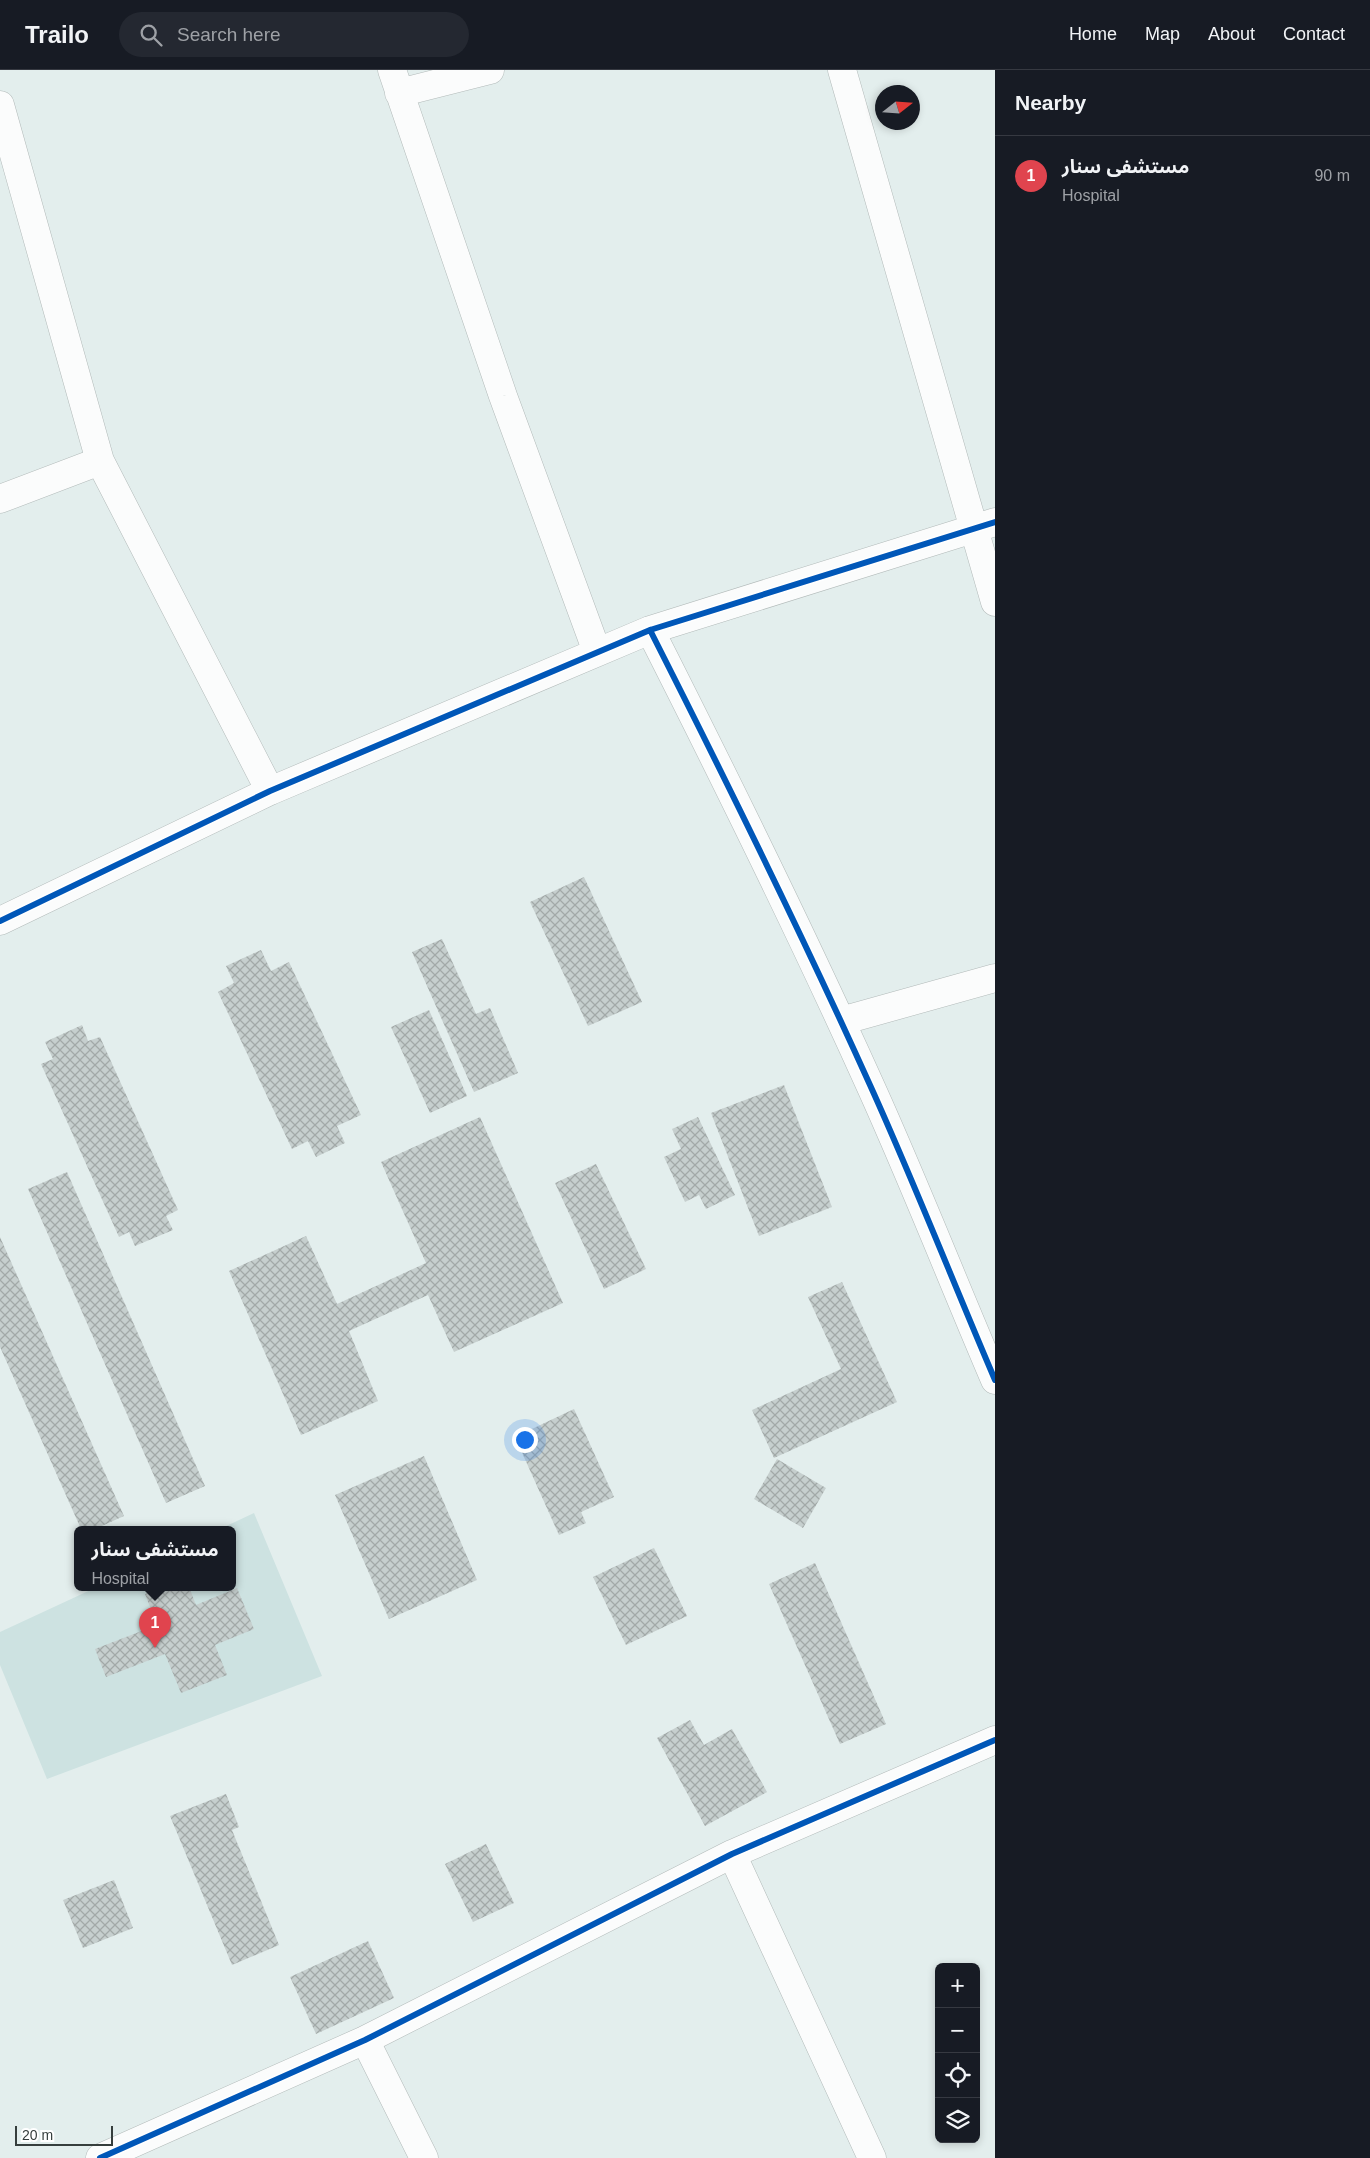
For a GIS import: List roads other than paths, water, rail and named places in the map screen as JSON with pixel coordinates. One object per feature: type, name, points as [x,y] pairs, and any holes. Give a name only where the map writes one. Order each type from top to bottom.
[{"type":"street","points":[[490,70],[396,82],[503,396],[597,652]]},
{"type":"street","points":[[842,70],[984,525],[995,602]]},
{"type":"street","points":[[0,106],[100,461],[270,791]]},
{"type":"street","points":[[0,499],[100,461]]},
{"type":"street","points":[[0,921],[270,791],[650,630],[984,525]]},
{"type":"street","points":[[650,630],[703,735],[841,1021],[992,1364]]},
{"type":"street","points":[[841,1021],[995,978]]},
{"type":"street","points":[[115,2155],[365,2040],[732,1854],[995,1740]]},
{"type":"street","points":[[732,1854],[872,2158]]},
{"type":"street","points":[[365,2040],[424,2158]]},
{"type":"place","name":"مستشفى سنار","points":[[155,1648]]}]
